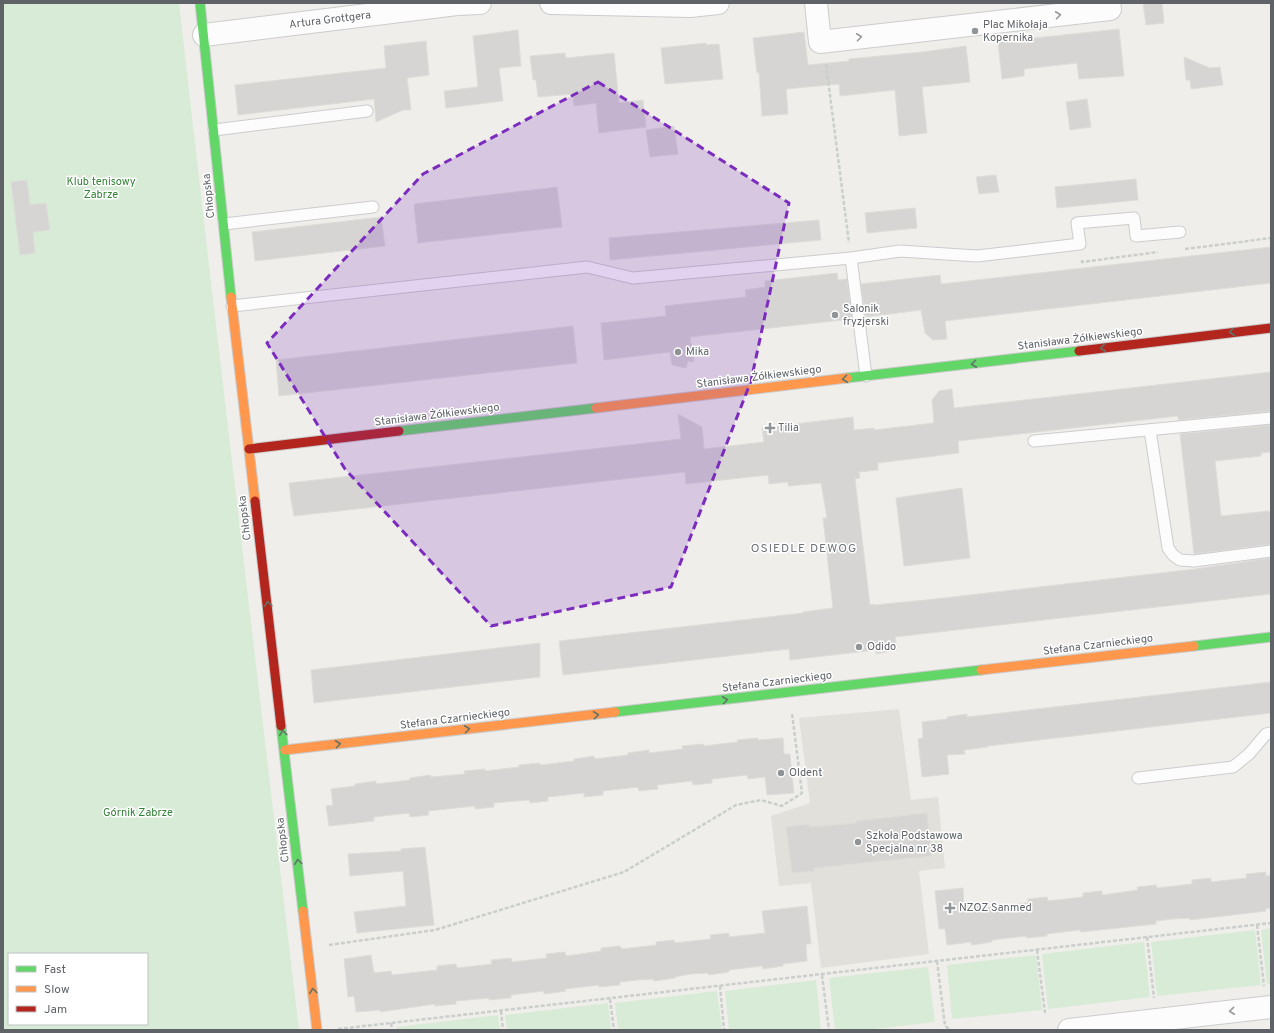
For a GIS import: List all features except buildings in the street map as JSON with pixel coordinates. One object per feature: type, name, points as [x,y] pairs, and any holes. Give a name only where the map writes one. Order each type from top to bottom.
[{"type":"street","name":"Chłopska","points":[[200,3],[232,306],[317,1030]]},
{"type":"street","name":"Artura Grottgera","points":[[204,35],[450,5],[480,3]]},
{"type":"street","points":[[551,3],[690,6],[718,3]]},
{"type":"street","points":[[816,3],[820,42],[1110,9],[1109,3]]},
{"type":"street","name":"Stanisława Żółkiewskiego","points":[[249,449],[1271,328]]},
{"type":"street","name":"Stefana Czarnieckiego","points":[[285,750],[1271,637]]},
{"type":"street","points":[[1069,1030],[1268,998]]},
{"type":"lane","points":[[214,130],[367,112]]},
{"type":"lane","points":[[224,224],[373,208]]},
{"type":"lane","points":[[232,306],[587,267],[633,278],[851,258],[900,251],[977,256],[1080,244],[1077,223],[1134,218],[1136,236],[1180,232]]},
{"type":"lane","points":[[851,258],[866,376]]},
{"type":"lane","points":[[1034,441],[1271,418]]},
{"type":"lane","points":[[1150,430],[1168,548],[1173,555],[1180,560],[1194,561],[1271,552]]},
{"type":"lane","points":[[1138,778],[1233,767],[1249,754],[1266,734],[1271,733]]},
{"type":"path","points":[[820,42],[825,51],[851,258]]},
{"type":"path","points":[[308,948],[435,930],[624,872],[736,805],[761,800],[782,806],[802,793],[790,692]]},
{"type":"path","points":[[338,1029],[1271,924]]},
{"type":"path","points":[[1257,925],[1268,998]]},
{"type":"path","points":[[1147,937],[1154,1001]]},
{"type":"path","points":[[1037,950],[1045,1013]]},
{"type":"path","points":[[937,961],[945,1026],[951,1030]]},
{"type":"path","points":[[822,975],[829,1030]]},
{"type":"path","points":[[720,986],[724,1030]]},
{"type":"path","points":[[610,998],[614,1030]]},
{"type":"path","points":[[501,1011],[503,1030]]},
{"type":"path","points":[[391,1023],[392,1030]]},
{"type":"highlighted area","points":[[598,82],[789,203],[751,381],[671,587],[491,626],[345,469],[267,343],[423,174]]},
{"type":"shaded area","name":"Szkoła Podstawowa Specjalna nr 38","points":[[899,709],[911,800],[938,797],[945,868],[919,871],[929,954],[821,968],[811,883],[779,886],[771,816],[810,803],[799,718]]},
{"type":"green space","name":"Górnik Zabrze","points":[[3,3],[179,3],[299,1030],[3,1030]]},
{"type":"green space","points":[[1271,928],[1271,984],[1267,984],[1261,930]]},
{"type":"green space","points":[[1255,930],[1261,985],[1157,996],[1151,942]]},
{"type":"green space","points":[[1144,942],[1150,997],[1048,1009],[1042,954]]},
{"type":"green space","points":[[1036,955],[1042,1010],[952,1019],[947,965]]},
{"type":"green space","points":[[928,967],[935,1022],[866,1030],[835,1030],[829,978]]},
{"type":"green space","points":[[816,980],[821,1030],[729,1030],[725,991]]},
{"type":"green space","points":[[717,991],[722,1030],[618,1030],[615,1003]]},
{"type":"green space","points":[[608,1003],[611,1030],[507,1030],[505,1015]]},
{"type":"green space","points":[[498,1015],[500,1030],[397,1030],[397,1027]]},
{"type":"traffic: fast","points":[[200,3],[231,297]]},
{"type":"traffic: fast","points":[[847,378],[1079,351]]},
{"type":"traffic: fast","points":[[399,431],[596,408]]},
{"type":"traffic: fast","points":[[1194,646],[1271,637]]},
{"type":"traffic: fast","points":[[615,712],[981,670]]},
{"type":"traffic: fast","points":[[281,726],[303,911]]},
{"type":"traffic: slow","points":[[231,297],[255,501]]},
{"type":"traffic: slow","points":[[596,408],[847,378]]},
{"type":"traffic: slow","points":[[981,670],[1194,646]]},
{"type":"traffic: slow","points":[[285,750],[615,712]]},
{"type":"traffic: slow","points":[[303,911],[317,1030]]},
{"type":"traffic: jam","points":[[1079,351],[1271,328]]},
{"type":"traffic: jam","points":[[249,449],[399,431]]},
{"type":"traffic: jam","points":[[255,501],[281,726]]},
{"type":"place","name":"Plac Mikołaja Kopernika","points":[[975,31]]},
{"type":"place","name":"Salonik fryzjerski","points":[[835,315]]},
{"type":"place","name":"Mika","points":[[678,352]]},
{"type":"place","name":"Tilia","points":[[770,428]]},
{"type":"place","name":"Odido","points":[[859,647]]},
{"type":"place","name":"Oldent","points":[[781,773]]},
{"type":"place","name":"Szkoła Podstawowa Specjalna nr 38","points":[[858,842]]},
{"type":"place","name":"NZOZ Sanmed","points":[[950,908]]},
{"type":"district","name":"OSIEDLE DEWOG","points":[[804,549]]},
{"type":"park label","name":"Klub tenisowy Zabrze","points":[[101,188]]}]
